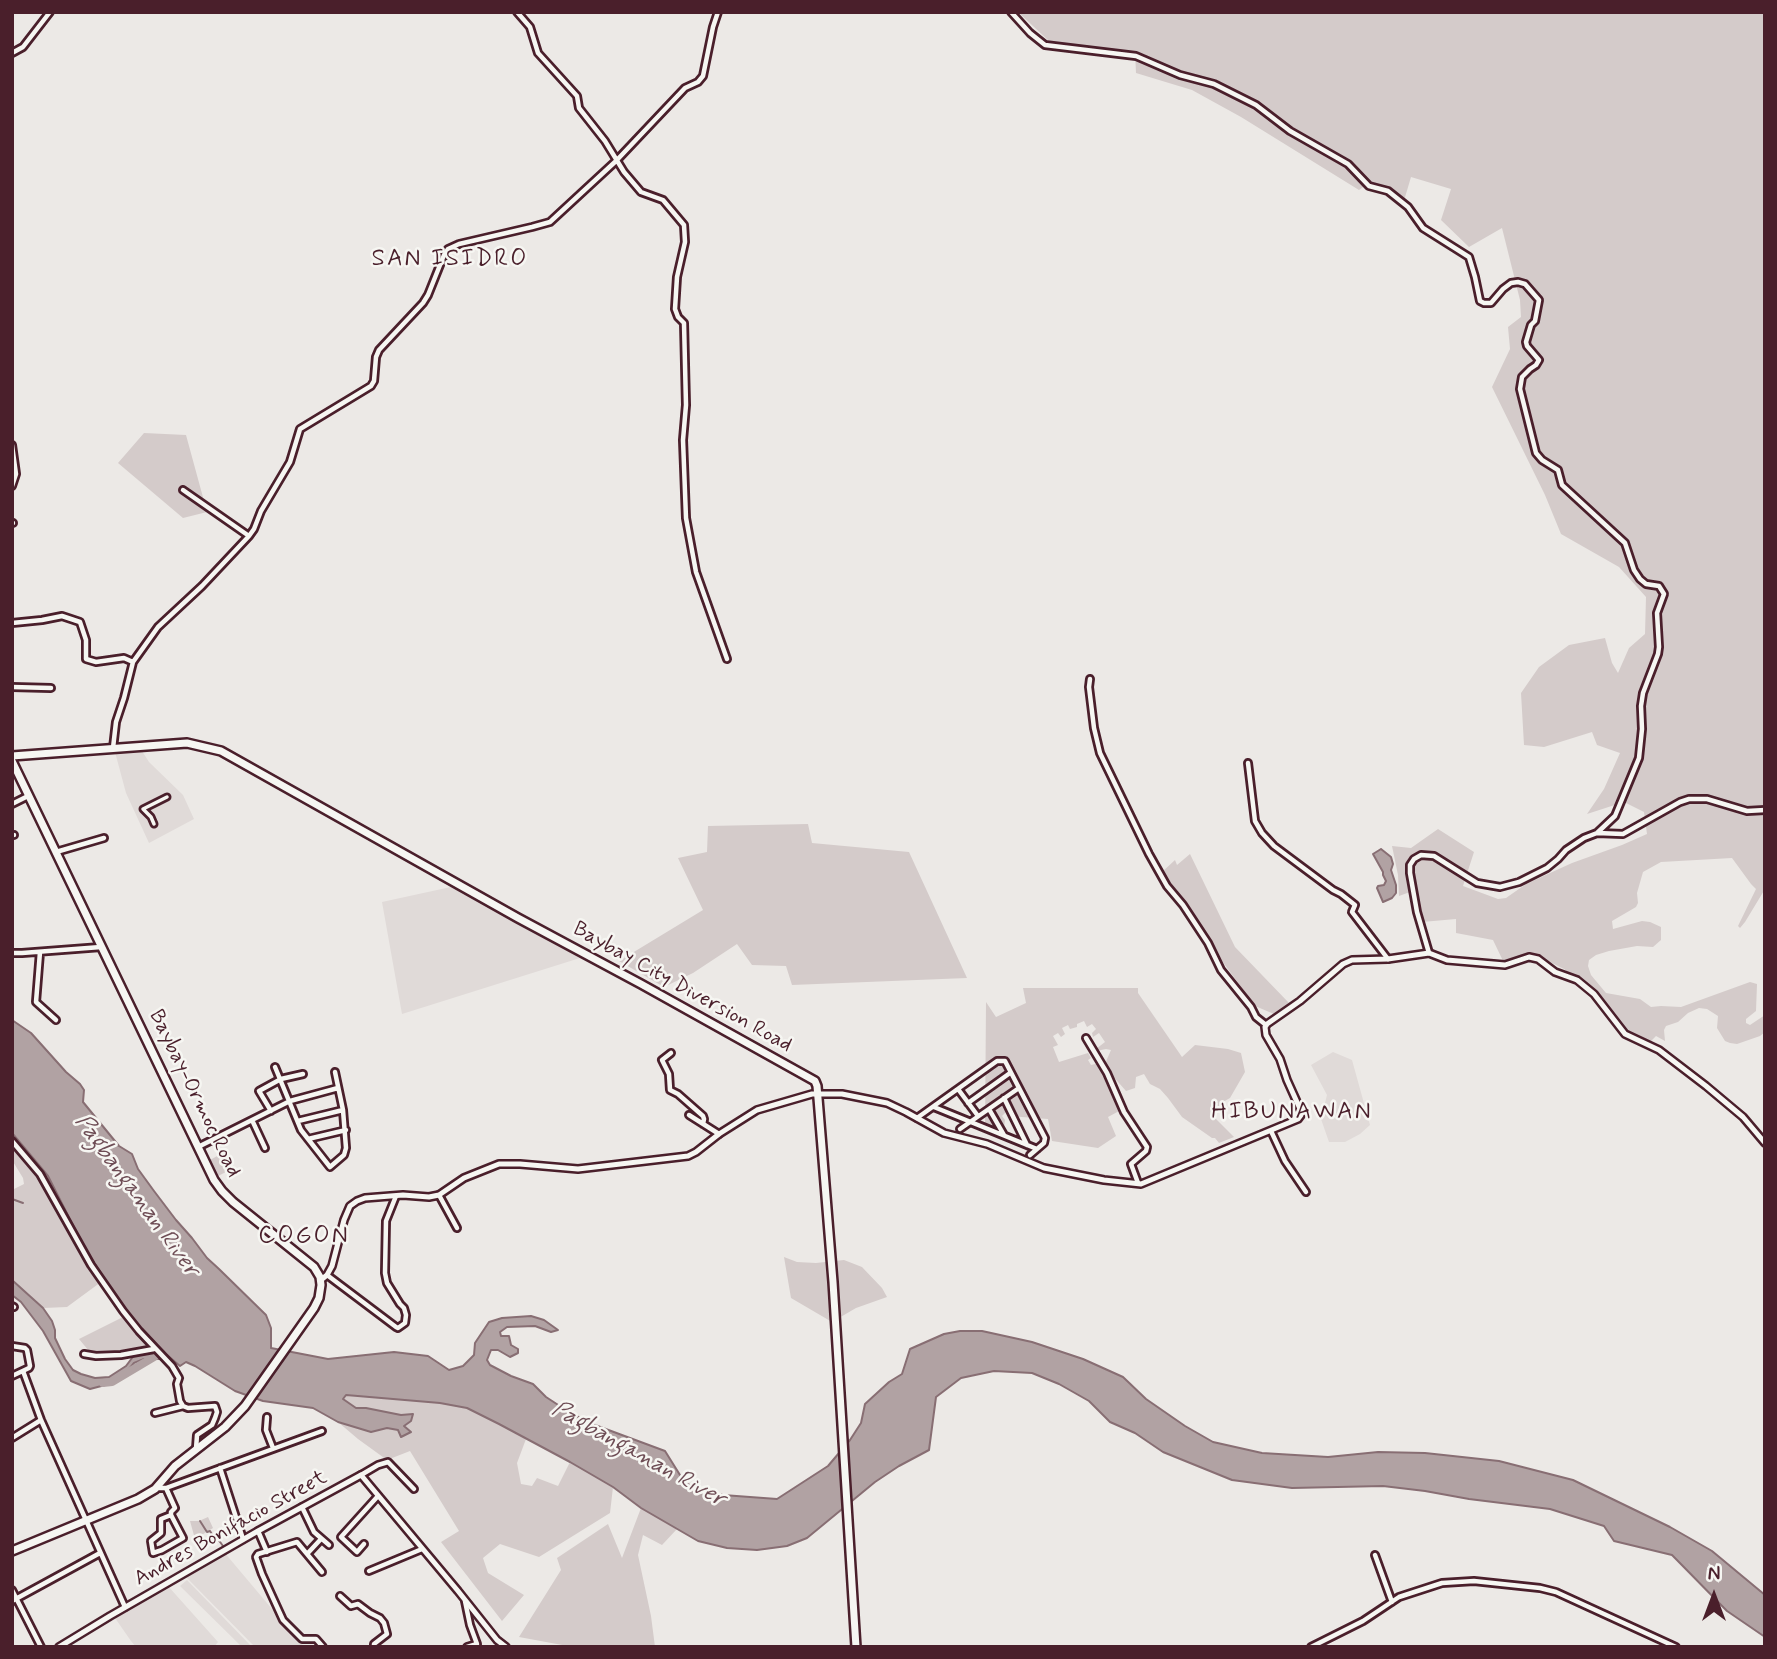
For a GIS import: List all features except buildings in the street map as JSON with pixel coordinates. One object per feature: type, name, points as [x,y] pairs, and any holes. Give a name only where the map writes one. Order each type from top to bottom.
[{"type":"main road","name":"Baybay City Diversion Road","points":[[12,758],[187,743],[221,751],[811,1079],[816,1083],[817,1094]]},
{"type":"main road","name":"Baybay-Ormoc Road","points":[[12,758],[214,1180],[243,1210],[324,1278]]},
{"type":"main road","points":[[817,1094],[833,1282],[856,1647]]},
{"type":"main road","points":[[12,1551],[138,1499],[155,1488],[175,1466],[225,1427],[245,1406],[318,1301],[324,1278]]},
{"type":"street","points":[[12,53],[23,47],[50,12]]},
{"type":"street","points":[[517,12],[530,27],[538,53],[577,96],[579,108],[605,141],[616,161],[641,192],[663,200],[682,221],[685,242],[677,277],[675,309],[684,323],[686,405],[683,440],[686,518],[696,572],[727,659]]},
{"type":"street","points":[[113,748],[116,722],[133,662],[158,627],[208,581],[249,536],[290,462],[300,429],[371,386],[379,350],[423,303],[443,255],[448,249],[459,244],[550,222],[616,161],[685,88],[698,82],[703,76],[718,12]]},
{"type":"street","points":[[1011,12],[1045,45],[1136,56],[1180,75],[1214,84],[1256,105],[1290,131],[1348,164],[1369,186],[1388,191],[1408,207],[1423,228],[1469,257],[1480,300],[1484,303],[1491,303],[1503,289],[1518,282],[1525,284],[1539,300],[1535,321],[1531,325],[1526,342],[1539,360],[1521,377],[1520,389],[1535,453],[1558,470],[1562,485],[1625,543],[1640,579],[1646,584],[1659,586],[1664,594],[1657,613],[1658,654],[1643,693],[1640,753],[1615,817],[1597,833],[1573,845],[1547,868],[1519,882],[1500,887],[1477,883],[1434,856],[1421,855],[1414,859],[1410,865],[1412,891],[1429,953]]},
{"type":"street","points":[[12,445],[16,474],[12,486]]},
{"type":"street","points":[[183,490],[249,536]]},
{"type":"street","points":[[12,623],[62,616],[80,622],[86,640],[86,659],[96,662],[124,658],[133,662]]},
{"type":"street","points":[[1090,679],[1094,728],[1100,753],[1149,854],[1167,886],[1208,943],[1221,970],[1256,1017],[1266,1025]]},
{"type":"street","points":[[12,687],[51,688]]},
{"type":"street","points":[[1248,763],[1255,821],[1262,833],[1274,846],[1355,905],[1352,912],[1388,958]]},
{"type":"street","points":[[12,804],[29,796]]},
{"type":"street","points":[[154,824],[143,808],[167,797]]},
{"type":"street","points":[[1597,833],[1623,834],[1689,799],[1707,799],[1747,811],[1765,810]]},
{"type":"street","points":[[56,852],[104,838]]},
{"type":"street","points":[[12,953],[102,946]]},
{"type":"street","points":[[40,952],[35,1001],[56,1020]]},
{"type":"street","points":[[1266,1025],[1310,993],[1343,964],[1352,960],[1429,953],[1447,960],[1505,965],[1529,957],[1538,959],[1555,972],[1577,980],[1594,994],[1625,1034],[1659,1050],[1706,1086],[1743,1116],[1765,1143]]},
{"type":"street","points":[[396,1196],[386,1221],[384,1273],[406,1315],[405,1323],[398,1328],[324,1278],[332,1266],[350,1206],[365,1198],[411,1194],[429,1197],[439,1195],[464,1178],[499,1164],[574,1169],[686,1157],[758,1109],[817,1094],[842,1094],[887,1103],[944,1133],[988,1144],[1047,1169],[1138,1184],[1296,1121],[1301,1113],[1282,1062],[1266,1035],[1266,1025]]},
{"type":"street","points":[[1086,1038],[1107,1073],[1122,1109],[1147,1147],[1131,1164],[1138,1184]]},
{"type":"street","points":[[671,1053],[662,1060],[669,1073],[670,1090],[704,1117],[703,1124]]},
{"type":"street","points":[[917,1118],[997,1061],[1005,1061],[1045,1138],[1044,1143],[1030,1156]]},
{"type":"street","points":[[275,1067],[298,1121],[330,1167],[344,1155],[346,1130],[335,1072]]},
{"type":"street","points":[[968,1103],[1011,1073]]},
{"type":"street","points":[[271,1111],[259,1091],[281,1079],[303,1074]]},
{"type":"street","points":[[198,1147],[290,1101],[338,1088]]},
{"type":"street","points":[[960,1129],[1019,1088]]},
{"type":"street","points":[[958,1089],[978,1116]]},
{"type":"street","points":[[1004,1098],[1027,1145]]},
{"type":"street","points":[[933,1107],[1037,1149]]},
{"type":"street","points":[[989,1109],[1003,1135]]},
{"type":"street","points":[[298,1121],[343,1110]]},
{"type":"street","points":[[689,1115],[719,1134]]},
{"type":"street","points":[[252,1120],[265,1148]]},
{"type":"street","points":[[308,1139],[346,1130]]},
{"type":"street","points":[[1271,1132],[1285,1161],[1306,1192]]},
{"type":"street","points":[[12,1140],[40,1174],[108,1290],[139,1332],[166,1359],[178,1378],[183,1406]]},
{"type":"street","points":[[439,1195],[457,1228]]},
{"type":"street","points":[[12,1346],[27,1350],[30,1366],[12,1376]]},
{"type":"street","points":[[85,1354],[121,1355],[156,1349]]},
{"type":"street","points":[[23,1371],[41,1420],[125,1607]]},
{"type":"street","points":[[155,1413],[183,1406],[215,1406],[217,1412],[212,1425],[197,1436],[196,1450]]},
{"type":"street","points":[[267,1418],[266,1430],[273,1448]]},
{"type":"street","points":[[12,1438],[41,1420]]},
{"type":"street","points":[[155,1488],[166,1488],[322,1431]]},
{"type":"street","name":"Andres Bonifacio Street","points":[[59,1647],[243,1539],[378,1465],[388,1462],[414,1489]]},
{"type":"street","points":[[220,1468],[243,1539]]},
{"type":"street","points":[[361,1475],[497,1640],[506,1647]]},
{"type":"street","points":[[166,1488],[175,1508],[171,1515],[161,1519],[161,1533],[151,1541],[153,1553],[183,1538],[171,1515]]},
{"type":"street","points":[[364,1544],[357,1552],[341,1537],[378,1496]]},
{"type":"street","points":[[302,1507],[314,1532],[329,1545]]},
{"type":"street","points":[[258,1531],[267,1552]]},
{"type":"street","points":[[307,1554],[321,1539]]},
{"type":"street","points":[[322,1572],[297,1542],[257,1555],[281,1618],[302,1639],[316,1639],[323,1647]]},
{"type":"street","points":[[369,1571],[422,1549]]},
{"type":"street","points":[[14,1599],[100,1553]]},
{"type":"street","points":[[1375,1555],[1392,1602]]},
{"type":"street","points":[[1311,1647],[1422,1588],[1456,1581],[1540,1588],[1556,1592],[1676,1647]]},
{"type":"street","points":[[12,1590],[14,1599],[41,1647]]},
{"type":"street","points":[[340,1596],[351,1606],[358,1604],[384,1623],[387,1634],[374,1644],[374,1647]]},
{"type":"street","points":[[465,1600],[477,1644],[467,1647]]},
{"type":"shaded area","points":[[1018,12],[1765,12],[1765,889],[1740,928],[1738,926],[1756,889],[1732,858],[1661,862],[1643,872],[1636,907],[1612,921],[1613,929],[1642,921],[1650,922],[1661,927],[1661,940],[1653,947],[1637,946],[1596,955],[1589,960],[1588,966],[1591,975],[1606,993],[1640,999],[1651,1007],[1681,1007],[1750,982],[1757,984],[1756,1011],[1746,1019],[1746,1023],[1750,1025],[1765,1015],[1765,1032],[1760,1036],[1737,1044],[1725,1041],[1717,1028],[1718,1016],[1707,1009],[1699,1008],[1678,1022],[1666,1026],[1665,1041],[1656,1036],[1650,1042],[1627,1032],[1602,1003],[1564,969],[1527,955],[1504,963],[1493,940],[1456,933],[1456,919],[1422,922],[1410,892],[1399,896],[1392,846],[1411,848],[1438,829],[1474,852],[1463,886],[1498,899],[1506,898],[1526,884],[1572,863],[1647,834],[1644,812],[1624,802],[1587,814],[1604,789],[1620,753],[1597,745],[1592,732],[1544,747],[1524,745],[1521,693],[1539,667],[1569,645],[1605,638],[1612,663],[1618,673],[1629,648],[1645,634],[1646,597],[1619,567],[1561,534],[1492,387],[1510,349],[1508,327],[1521,317],[1520,300],[1502,228],[1469,247],[1441,220],[1451,189],[1411,177],[1403,204],[1370,182],[1359,190],[1192,90],[1136,73],[1135,52],[1049,41]]},
{"type":"shaded area","points":[[144,433],[186,435],[207,512],[183,518],[118,463]]},
{"type":"shaded area","points":[[142,751],[149,762],[183,795],[194,819],[149,843],[126,793],[115,752]]},
{"type":"shaded area","points":[[808,824],[812,843],[909,852],[967,978],[792,985],[786,966],[752,965],[737,944],[693,973],[664,987],[619,961],[703,910],[678,858],[707,852],[708,826]]},
{"type":"shaded area","points":[[1190,854],[1235,947],[1289,1003],[1274,1014],[1255,1006],[1167,886],[1161,873],[1175,860],[1177,865]]},
{"type":"shaded area","points":[[460,885],[580,958],[402,1014],[382,902]]},
{"type":"shaded area","points":[[1023,988],[1138,988],[1138,993],[1182,1057],[1195,1045],[1241,1053],[1245,1072],[1230,1098],[1211,1114],[1234,1137],[1219,1143],[1182,1117],[1160,1089],[1150,1084],[1144,1074],[1136,1077],[1135,1088],[1126,1091],[1104,1066],[1111,1050],[1096,1051],[1105,1042],[1099,1033],[1093,1037],[1092,1033],[1096,1029],[1092,1024],[1087,1027],[1084,1021],[1077,1024],[1077,1027],[1070,1029],[1068,1025],[1062,1028],[1065,1034],[1061,1037],[1058,1033],[1053,1036],[1058,1045],[1053,1047],[1059,1062],[1088,1053],[1091,1065],[1100,1063],[1121,1110],[1108,1117],[1116,1136],[1098,1148],[1052,1141],[1048,1119],[1009,1116],[1006,1112],[1002,1116],[1005,1120],[1003,1135],[985,1133],[986,1002],[996,1017],[1026,1003]]},
{"type":"shaded area","points":[[1333,1052],[1352,1060],[1370,1125],[1345,1142],[1329,1142],[1321,1119],[1327,1095],[1311,1065]]},
{"type":"shaded area","points":[[12,1147],[50,1196],[101,1282],[67,1307],[43,1308],[12,1280],[12,1190],[24,1184],[12,1160]]},
{"type":"shaded area","points":[[219,1155],[228,1171],[218,1176],[210,1160]]},
{"type":"shaded area","points":[[784,1257],[797,1262],[816,1263],[844,1260],[862,1267],[887,1297],[856,1308],[832,1322],[791,1298]]},
{"type":"shaded area","points":[[125,1316],[152,1348],[100,1354],[89,1351],[79,1339]]},
{"type":"shaded area","points":[[347,1395],[467,1408],[526,1439],[517,1463],[521,1484],[532,1486],[537,1478],[558,1486],[570,1462],[613,1487],[610,1513],[539,1557],[500,1544],[483,1558],[488,1573],[524,1595],[502,1621],[441,1542],[459,1531],[410,1451],[387,1460],[338,1422],[371,1432],[387,1428],[398,1430],[413,1414],[401,1415],[356,1408],[342,1399]]},
{"type":"shaded area","points":[[641,1508],[677,1529],[662,1545],[643,1535],[638,1555],[655,1647],[573,1647],[519,1637],[561,1570],[557,1558],[608,1524],[622,1558]]},
{"type":"shaded area","points":[[208,1517],[213,1528],[195,1539],[190,1521]]},
{"type":"shaded area","points":[[224,1552],[304,1647],[255,1647],[186,1577]]},
{"type":"shaded area","points":[[187,1580],[252,1647],[242,1647],[180,1586]]},
{"type":"shaded area","points":[[168,1586],[218,1642],[214,1647],[136,1647],[131,1641],[115,1618]]},
{"type":"water","points":[[1381,849],[1391,857],[1391,870],[1396,885],[1396,893],[1383,902],[1377,888],[1386,881],[1373,854]]},
{"type":"water","name":"Pagbanganan River","points":[[12,1020],[31,1033],[80,1084],[84,1090],[83,1102],[119,1146],[132,1154],[138,1169],[176,1220],[207,1258],[266,1315],[271,1328],[271,1348],[328,1359],[394,1352],[428,1356],[449,1370],[463,1366],[474,1355],[475,1343],[489,1322],[502,1318],[531,1316],[544,1320],[558,1330],[551,1332],[535,1326],[507,1327],[500,1332],[501,1336],[509,1336],[511,1345],[518,1349],[518,1353],[510,1357],[498,1350],[491,1350],[487,1360],[490,1365],[533,1384],[546,1397],[572,1414],[665,1451],[685,1483],[723,1495],[777,1499],[828,1466],[861,1423],[865,1404],[902,1374],[910,1349],[944,1334],[982,1331],[1032,1342],[1083,1359],[1123,1377],[1146,1399],[1213,1442],[1262,1453],[1328,1457],[1378,1452],[1425,1453],[1499,1461],[1573,1480],[1670,1527],[1712,1551],[1765,1595],[1765,1637],[1727,1611],[1672,1555],[1614,1541],[1604,1526],[1550,1509],[1425,1491],[1383,1486],[1292,1488],[1232,1480],[1163,1452],[1135,1433],[1110,1422],[1089,1401],[1032,1373],[994,1371],[961,1378],[936,1397],[929,1450],[875,1482],[807,1538],[787,1546],[757,1550],[727,1548],[698,1541],[570,1462],[467,1408],[346,1395],[343,1399],[356,1408],[401,1415],[413,1414],[411,1421],[404,1426],[411,1432],[401,1437],[398,1430],[387,1428],[371,1432],[338,1422],[313,1408],[263,1401],[235,1391],[195,1366],[186,1362],[180,1366],[167,1355],[160,1359],[144,1359],[134,1363],[125,1374],[109,1384],[90,1389],[71,1381],[43,1331],[21,1302],[12,1295],[12,1280],[43,1308],[52,1321],[55,1338],[65,1359],[73,1370],[81,1374],[95,1378],[109,1377],[126,1366],[135,1354],[156,1351],[158,1348],[128,1315],[84,1247],[48,1176],[12,1133]]},
{"type":"waterway","points":[[12,1199],[23,1203]]},
{"type":"waterway","points":[[103,1383],[112,1382],[159,1354]]},
{"type":"waterway","points":[[200,1521],[207,1532],[215,1535],[223,1546]]},
{"type":"district","name":"SAN ISIDRO","points":[[450,260]]},
{"type":"district","name":"HIBUNAWAN","points":[[1292,1113]]},
{"type":"district","name":"COGON","points":[[304,1237]]}]
